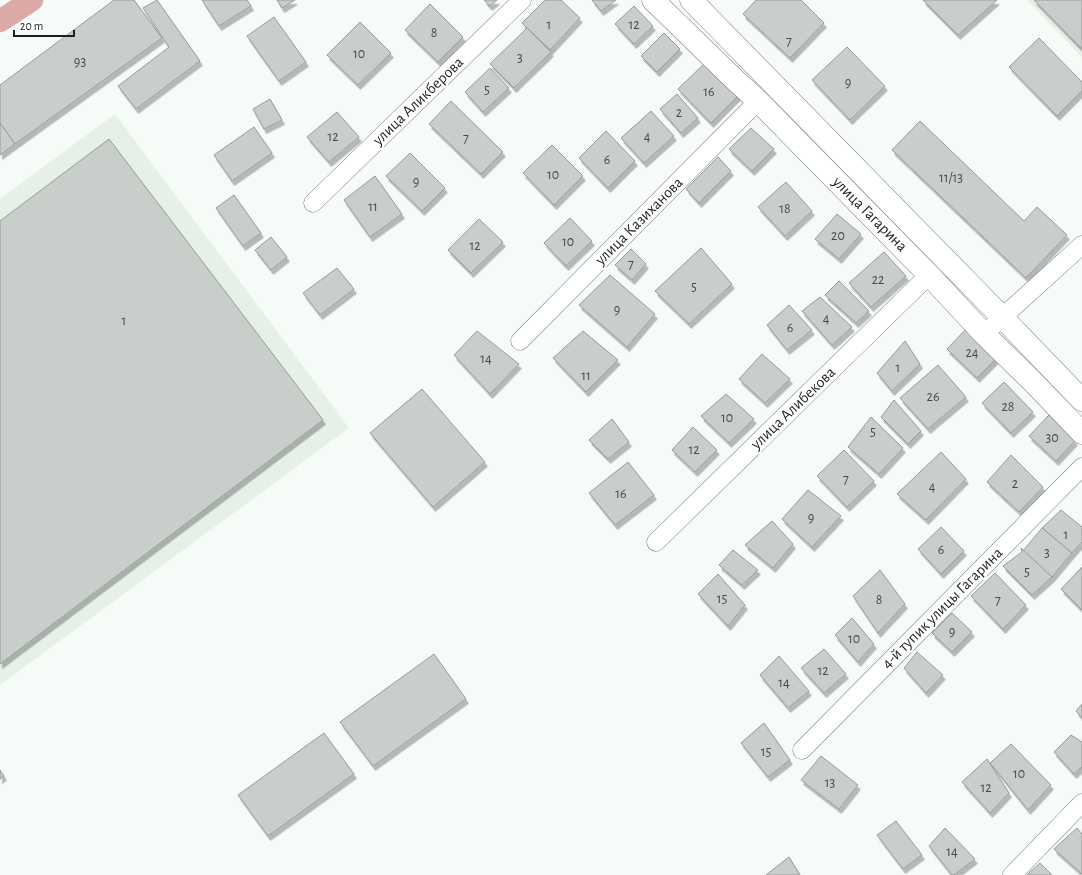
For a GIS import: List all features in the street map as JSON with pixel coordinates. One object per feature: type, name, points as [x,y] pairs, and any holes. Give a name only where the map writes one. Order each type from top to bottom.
[{"type":"main road","points":[[0,21],[32,0]]},
{"type":"main road","name":"улица Гагарина","points":[[653,0],[758,101],[1082,433]]},
{"type":"main road","name":"улица Гагарина","points":[[691,0],[1082,400]]},
{"type":"street","name":"улица Аликберова","points":[[314,203],[522,0]]},
{"type":"street","name":"улица Казиханова","points":[[520,341],[758,101]]},
{"type":"street","points":[[984,334],[1082,245]]},
{"type":"street","name":"улица Алибекова","points":[[656,542],[929,275]]},
{"type":"street","name":"4-й тупик улицы Гагарина","points":[[802,750],[1082,467]]},
{"type":"street","points":[[1012,875],[1082,803]]},
{"type":"shaded area","points":[[1027,0],[1082,0],[1082,57]]},
{"type":"shaded area","points":[[115,114],[349,428],[0,685],[0,199]]},
{"type":"building","points":[[114,0],[134,0],[162,38],[15,144],[0,123],[0,85]]},
{"type":"building","points":[[157,0],[200,61],[136,109],[118,86],[169,47],[143,8]]},
{"type":"building","points":[[202,0],[247,0],[251,6],[219,26]]},
{"type":"building","points":[[277,0],[295,0],[282,8]]},
{"type":"building","points":[[484,0],[497,0],[490,6]]},
{"type":"building","points":[[545,0],[561,0],[580,18],[550,50],[522,23]]},
{"type":"building","points":[[592,0],[616,0],[601,11]]},
{"type":"building","points":[[756,0],[801,0],[824,23],[790,58],[743,14]]},
{"type":"building","points":[[923,0],[997,0],[958,35]]},
{"type":"building","points":[[1034,0],[1082,0],[1082,49]]},
{"type":"building","points":[[430,4],[463,37],[438,62],[405,30]]},
{"type":"building","points":[[634,6],[653,26],[634,44],[615,24]]},
{"type":"building","points":[[274,17],[306,62],[279,81],[247,36]]},
{"type":"building","points":[[360,22],[391,53],[358,85],[327,55]]},
{"type":"building","points":[[527,28],[551,52],[514,88],[490,64]]},
{"type":"building","points":[[664,33],[680,49],[657,72],[641,56]]},
{"type":"building","points":[[1039,38],[1082,82],[1082,91],[1057,116],[1009,67]]},
{"type":"building","points":[[847,47],[885,86],[850,120],[812,80]]},
{"type":"building","points":[[707,61],[739,95],[711,123],[678,89]]},
{"type":"building","points":[[490,68],[509,88],[483,112],[465,92]]},
{"type":"building","points":[[677,94],[698,118],[681,133],[660,109]]},
{"type":"building","points":[[270,99],[282,120],[264,129],[253,109]]},
{"type":"building","points":[[451,101],[503,152],[481,174],[429,124]]},
{"type":"building","points":[[651,111],[674,136],[644,163],[621,138]]},
{"type":"building","points":[[337,112],[359,137],[329,162],[307,137]]},
{"type":"building","points":[[920,121],[1024,221],[1037,207],[1067,235],[1026,278],[892,150]]},
{"type":"building","points":[[0,123],[15,144],[0,155]]},
{"type":"building","points":[[254,127],[272,153],[232,181],[214,155]]},
{"type":"building","points":[[751,128],[774,149],[752,171],[729,149]]},
{"type":"building","points":[[606,131],[635,161],[608,188],[579,158]]},
{"type":"building","points":[[109,139],[323,420],[0,664],[0,221]]},
{"type":"building","points":[[552,145],[583,176],[554,205],[523,173]]},
{"type":"building","points":[[410,153],[445,188],[422,211],[386,176]]},
{"type":"building","points":[[718,157],[731,171],[699,203],[686,189]]},
{"type":"building","points":[[375,176],[402,214],[370,237],[344,200]]},
{"type":"building","points":[[786,182],[812,211],[785,236],[758,207]]},
{"type":"building","points":[[234,195],[261,233],[243,246],[216,208]]},
{"type":"building","points":[[837,214],[861,234],[839,259],[815,239]]},
{"type":"building","points":[[570,218],[592,241],[566,266],[544,243]]},
{"type":"building","points":[[479,219],[503,242],[471,273],[448,250]]},
{"type":"building","points":[[271,237],[287,257],[271,270],[255,250]]},
{"type":"building","points":[[701,248],[732,284],[689,324],[655,291]]},
{"type":"building","points":[[631,249],[646,264],[632,280],[615,265]]},
{"type":"building","points":[[884,252],[906,276],[871,307],[849,283]]},
{"type":"building","points":[[337,268],[354,289],[320,315],[303,293]]},
{"type":"building","points":[[610,275],[655,314],[627,347],[579,305]]},
{"type":"building","points":[[839,281],[869,311],[856,323],[825,295]]},
{"type":"building","points":[[820,297],[852,327],[832,345],[802,311]]},
{"type":"building","points":[[789,305],[812,330],[787,350],[767,325]]},
{"type":"building","points":[[967,328],[997,358],[977,378],[947,349]]},
{"type":"building","points":[[477,331],[519,364],[490,394],[454,355]]},
{"type":"building","points":[[583,331],[618,360],[586,392],[553,358]]},
{"type":"building","points":[[905,341],[920,364],[892,391],[877,373]]},
{"type":"building","points":[[762,354],[790,379],[765,403],[739,379]]},
{"type":"building","points":[[938,365],[966,397],[928,429],[900,398]]},
{"type":"building","points":[[1004,382],[1033,412],[1011,433],[982,403]]},
{"type":"building","points":[[422,389],[485,462],[433,507],[370,433]]},
{"type":"building","points":[[726,394],[754,419],[729,443],[701,416]]},
{"type":"building","points":[[894,400],[921,431],[908,444],[881,417]]},
{"type":"building","points":[[1049,415],[1075,441],[1056,461],[1029,436]]},
{"type":"building","points":[[871,417],[903,448],[879,474],[848,447]]},
{"type":"building","points":[[612,419],[629,442],[608,459],[589,440]]},
{"type":"building","points":[[693,427],[717,450],[695,472],[672,450]]},
{"type":"building","points":[[844,450],[874,481],[847,507],[817,476]]},
{"type":"building","points":[[941,452],[966,479],[926,520],[897,494]]},
{"type":"building","points":[[1011,455],[1043,487],[1019,512],[987,482]]},
{"type":"building","points":[[628,462],[654,495],[615,525],[589,493]]},
{"type":"building","points":[[808,490],[841,516],[812,547],[782,519]]},
{"type":"building","points":[[1061,510],[1082,527],[1082,542],[1072,553],[1042,528]]},
{"type":"building","points":[[772,521],[793,544],[773,568],[745,545]]},
{"type":"building","points":[[941,527],[964,551],[941,574],[918,549]]},
{"type":"building","points":[[1042,528],[1072,553],[1052,577],[1022,552]]},
{"type":"building","points":[[1021,548],[1052,577],[1032,595],[1003,566],[1022,552]]},
{"type":"building","points":[[733,550],[758,570],[742,585],[719,565]]},
{"type":"building","points":[[1082,567],[1082,610],[1061,589]]},
{"type":"building","points":[[880,570],[905,604],[878,633],[853,596]]},
{"type":"building","points":[[995,573],[1026,605],[1003,629],[971,596]]},
{"type":"building","points":[[718,574],[745,605],[728,626],[698,594]]},
{"type":"building","points":[[952,613],[972,632],[952,652],[932,633]]},
{"type":"building","points":[[852,618],[874,644],[858,662],[835,635]]},
{"type":"building","points":[[824,649],[846,674],[824,693],[801,668]]},
{"type":"building","points":[[917,652],[943,675],[926,693],[904,668]]},
{"type":"building","points":[[434,654],[466,699],[373,766],[340,722]]},
{"type":"building","points":[[779,656],[809,691],[788,708],[760,675]]},
{"type":"building","points":[[1082,704],[1082,718],[1076,711]]},
{"type":"building","points":[[764,723],[790,760],[768,777],[741,743]]},
{"type":"building","points":[[324,733],[354,774],[268,836],[238,795]]},
{"type":"building","points":[[1071,735],[1082,742],[1082,767],[1074,774],[1054,752]]},
{"type":"building","points":[[1011,744],[1051,785],[1028,810],[990,763]]},
{"type":"building","points":[[821,756],[858,785],[839,809],[801,780]]},
{"type":"building","points":[[987,759],[1009,793],[990,813],[962,782]]},
{"type":"building","points":[[0,770],[4,776],[0,779]]},
{"type":"building","points":[[896,821],[922,855],[903,869],[877,835]]},
{"type":"building","points":[[945,828],[975,859],[954,875],[952,875],[929,846]]},
{"type":"building","points":[[1077,828],[1082,834],[1082,874],[1054,849]]},
{"type":"building","points":[[789,857],[800,875],[766,875]]},
{"type":"building","points":[[1040,863],[1052,875],[1027,875]]}]
